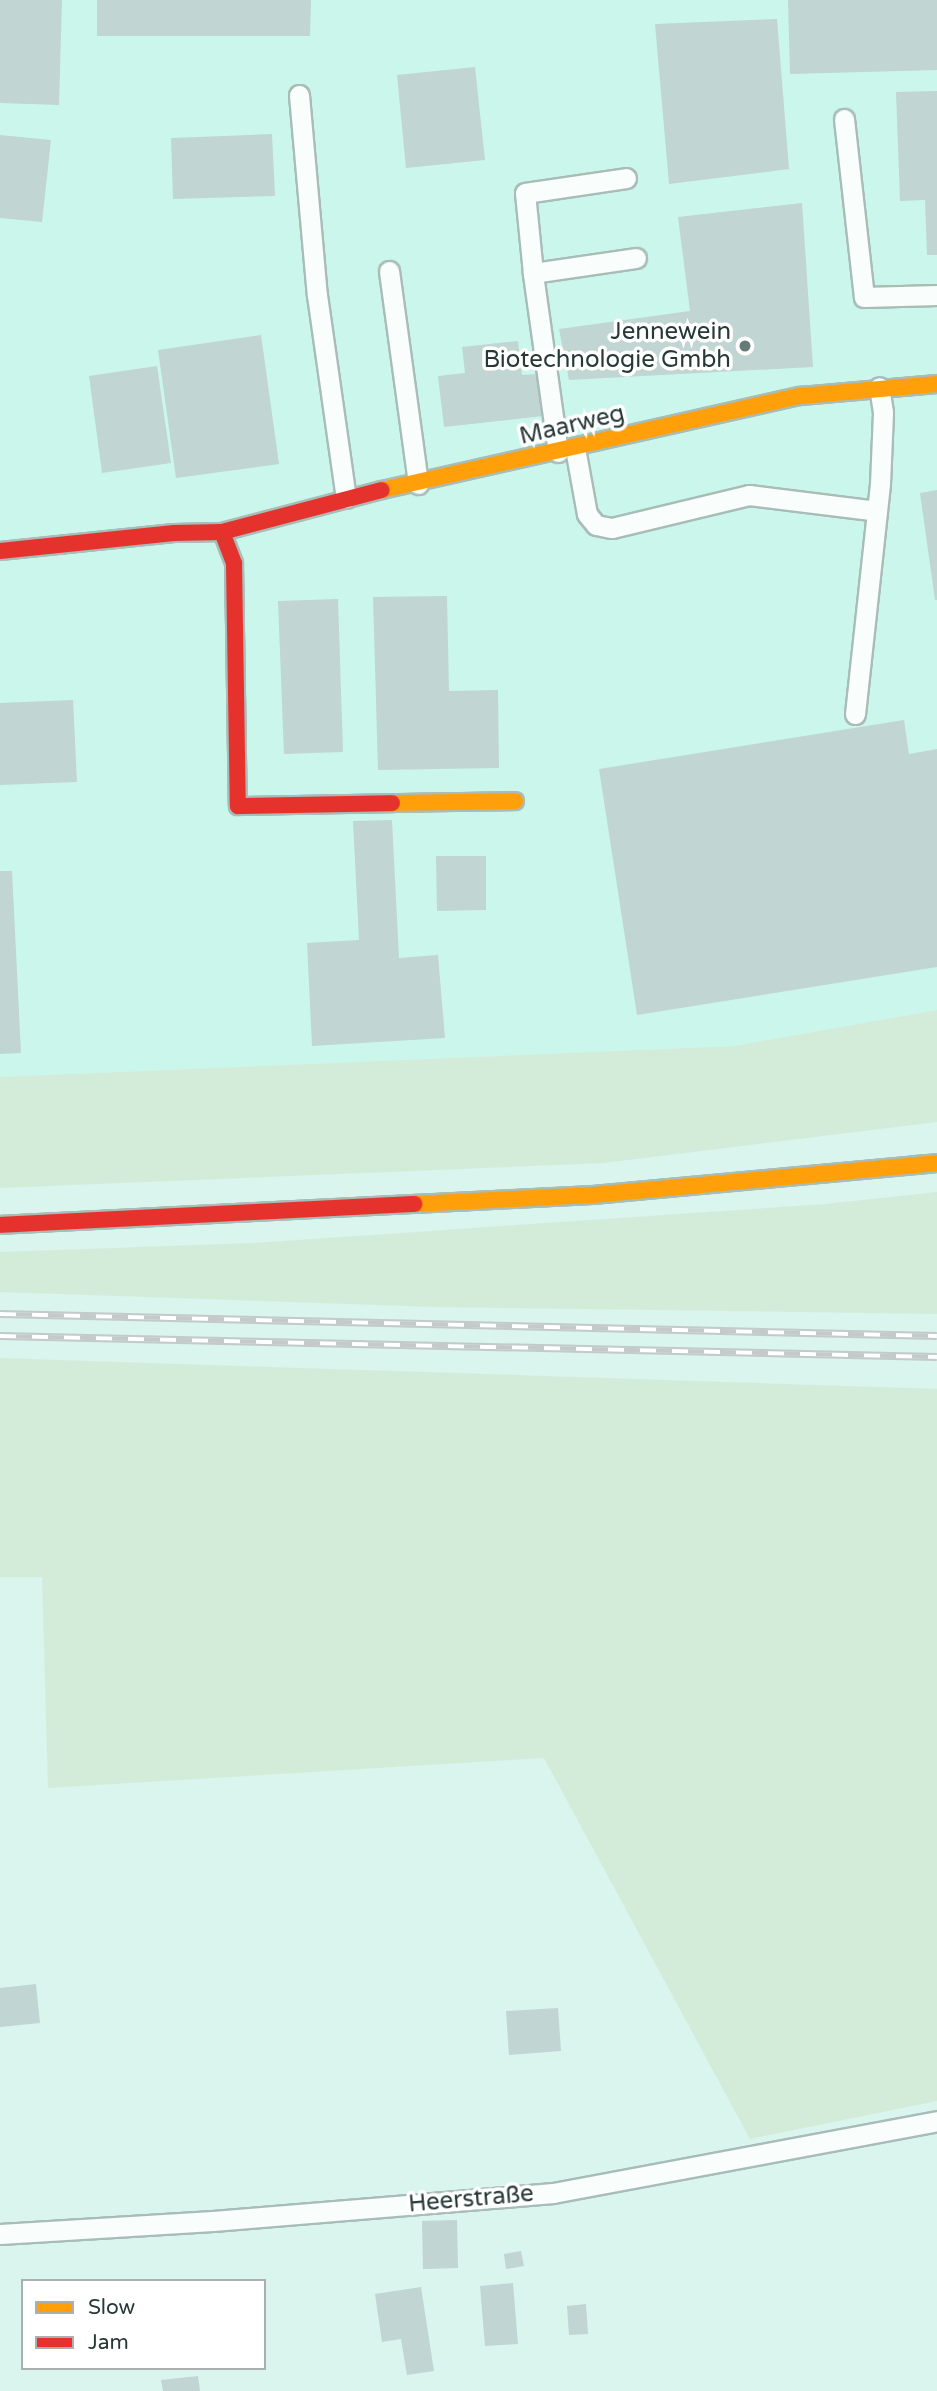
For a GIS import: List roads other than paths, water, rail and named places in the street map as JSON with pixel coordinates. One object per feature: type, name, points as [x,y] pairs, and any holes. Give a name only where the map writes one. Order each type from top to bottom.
[{"type":"street","name":"Maarweg","points":[[0,551],[174,533],[222,532],[346,498],[418,484],[800,396],[937,384]]},
{"type":"street","points":[[222,532],[234,564],[238,806],[514,801]]},
{"type":"street","points":[[0,1225],[593,1195],[937,1163]]},
{"type":"lane","points":[[299,95],[317,295],[346,498]]},
{"type":"lane","points":[[844,120],[864,297],[937,295]]},
{"type":"lane","points":[[626,178],[525,192],[533,273],[566,450],[587,514],[596,525],[612,528],[749,495],[877,511]]},
{"type":"lane","points":[[533,273],[636,258]]},
{"type":"lane","points":[[389,271],[418,484]]},
{"type":"lane","points":[[855,714],[877,511],[883,412],[879,387]]},
{"type":"lane","name":"Heerstraße","points":[[0,2234],[214,2221],[553,2193],[937,2121]]},
{"type":"railway","points":[[0,1314],[937,1336]]},
{"type":"railway","points":[[0,1336],[937,1357]]},
{"type":"place","name":"Jennewein Biotechnologie Gmbh","points":[[745,346]]}]
